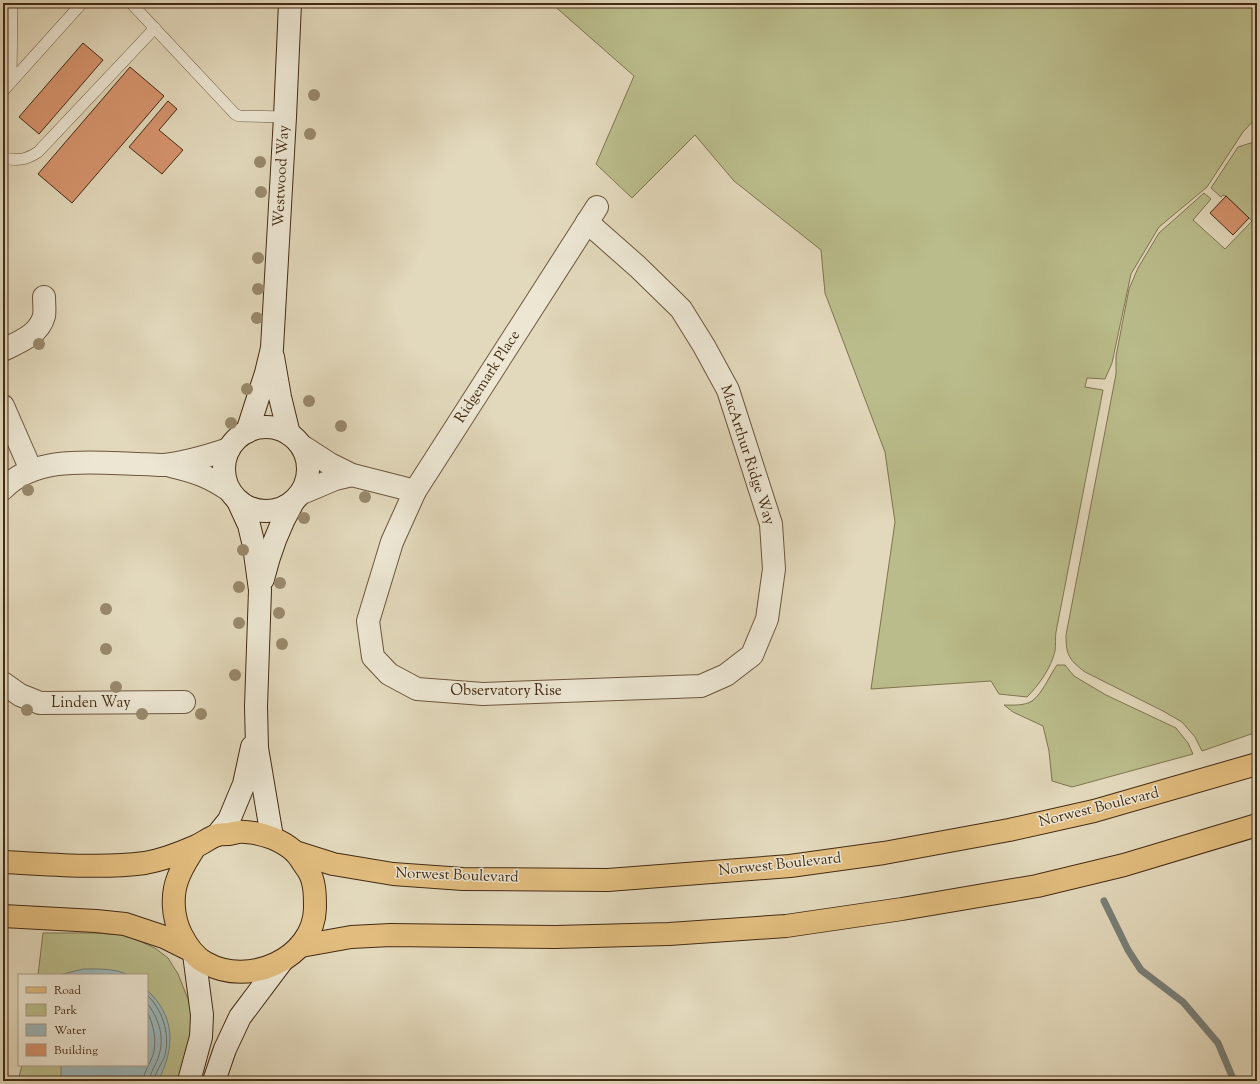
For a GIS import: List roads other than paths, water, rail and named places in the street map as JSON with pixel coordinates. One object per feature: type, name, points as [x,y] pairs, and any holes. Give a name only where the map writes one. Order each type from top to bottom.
[{"type":"main road","name":"Norwest Boulevard","points":[[295,852],[333,864],[393,874],[463,879],[608,880],[790,866],[884,853],[1009,830],[1094,811],[1257,764]]},
{"type":"main road","points":[[301,946],[350,936],[399,935],[556,937],[669,934],[786,926],[902,909],[1036,886],[1124,865],[1257,825]]},
{"type":"main road","points":[[3,862],[65,865],[127,864],[146,862],[166,858],[195,847],[217,835],[245,832],[272,837],[295,852],[310,872],[315,891],[315,916],[310,932],[301,946],[282,961],[264,969],[234,972],[219,969],[205,963],[192,952],[164,937],[125,924],[3,916]]},
{"type":"main road","points":[[192,952],[177,926],[173,903],[178,879],[195,847]]},
{"type":"street","name":"Westwood Way","points":[[247,432],[266,373],[272,348],[290,3]]},
{"type":"street","name":"Ridgemark Place","points":[[415,491],[592,214]]},
{"type":"street","name":"MacArthur Ridge Way","points":[[592,214],[638,267],[681,309],[704,346],[728,390],[771,524],[774,569],[767,619],[752,655],[726,675]]},
{"type":"street","points":[[3,350],[29,337],[39,327],[44,316],[44,297]]},
{"type":"street","name":"Westwood Way","points":[[272,348],[280,397],[295,440]]},
{"type":"street","points":[[3,406],[31,470]]},
{"type":"street","points":[[272,837],[257,748],[256,706],[260,590],[249,525],[225,480],[224,470],[229,449],[237,439],[247,432],[258,428],[268,427],[279,429],[330,464],[352,475],[415,491]]},
{"type":"street","points":[[260,590],[274,541],[281,523],[306,484],[309,474],[309,464],[306,455],[295,440]]},
{"type":"street","points":[[164,465],[191,460],[229,449]]},
{"type":"street","points":[[3,489],[8,483],[31,470],[60,464],[90,463],[164,465],[198,472],[214,480],[248,507],[259,511],[271,512],[283,508],[297,497],[335,479],[352,475]]},
{"type":"street","name":"Observatory Rise","points":[[415,491],[392,542],[368,621],[373,656],[389,674],[417,689],[483,694],[701,686],[726,675]]},
{"type":"street","name":"Linden Way","points":[[3,683],[20,696],[40,703],[184,702]]},
{"type":"street","points":[[217,835],[229,820],[244,784],[252,746],[256,706]]},
{"type":"street","points":[[189,1081],[201,1037],[202,1015],[192,952]]},
{"type":"street","points":[[214,1081],[225,1049],[240,1017],[282,961]]},
{"type":"lane","points":[[11,82],[12,3]]},
{"type":"lane","points":[[3,91],[82,3]]},
{"type":"lane","points":[[131,3],[236,114],[239,116],[285,117]]},
{"type":"lane","points":[[3,158],[22,160],[38,152],[155,28]]},
{"type":"water","points":[[83,969],[100,969],[112,970],[126,974],[63,974]]},
{"type":"water","points":[[148,991],[163,1011],[168,1022],[170,1033],[168,1057],[158,1081],[61,1081],[61,1066],[148,1066]]},
{"type":"waterway","points":[[1104,901],[1128,950],[1141,970],[1183,1002],[1218,1043],[1234,1081]]}]
